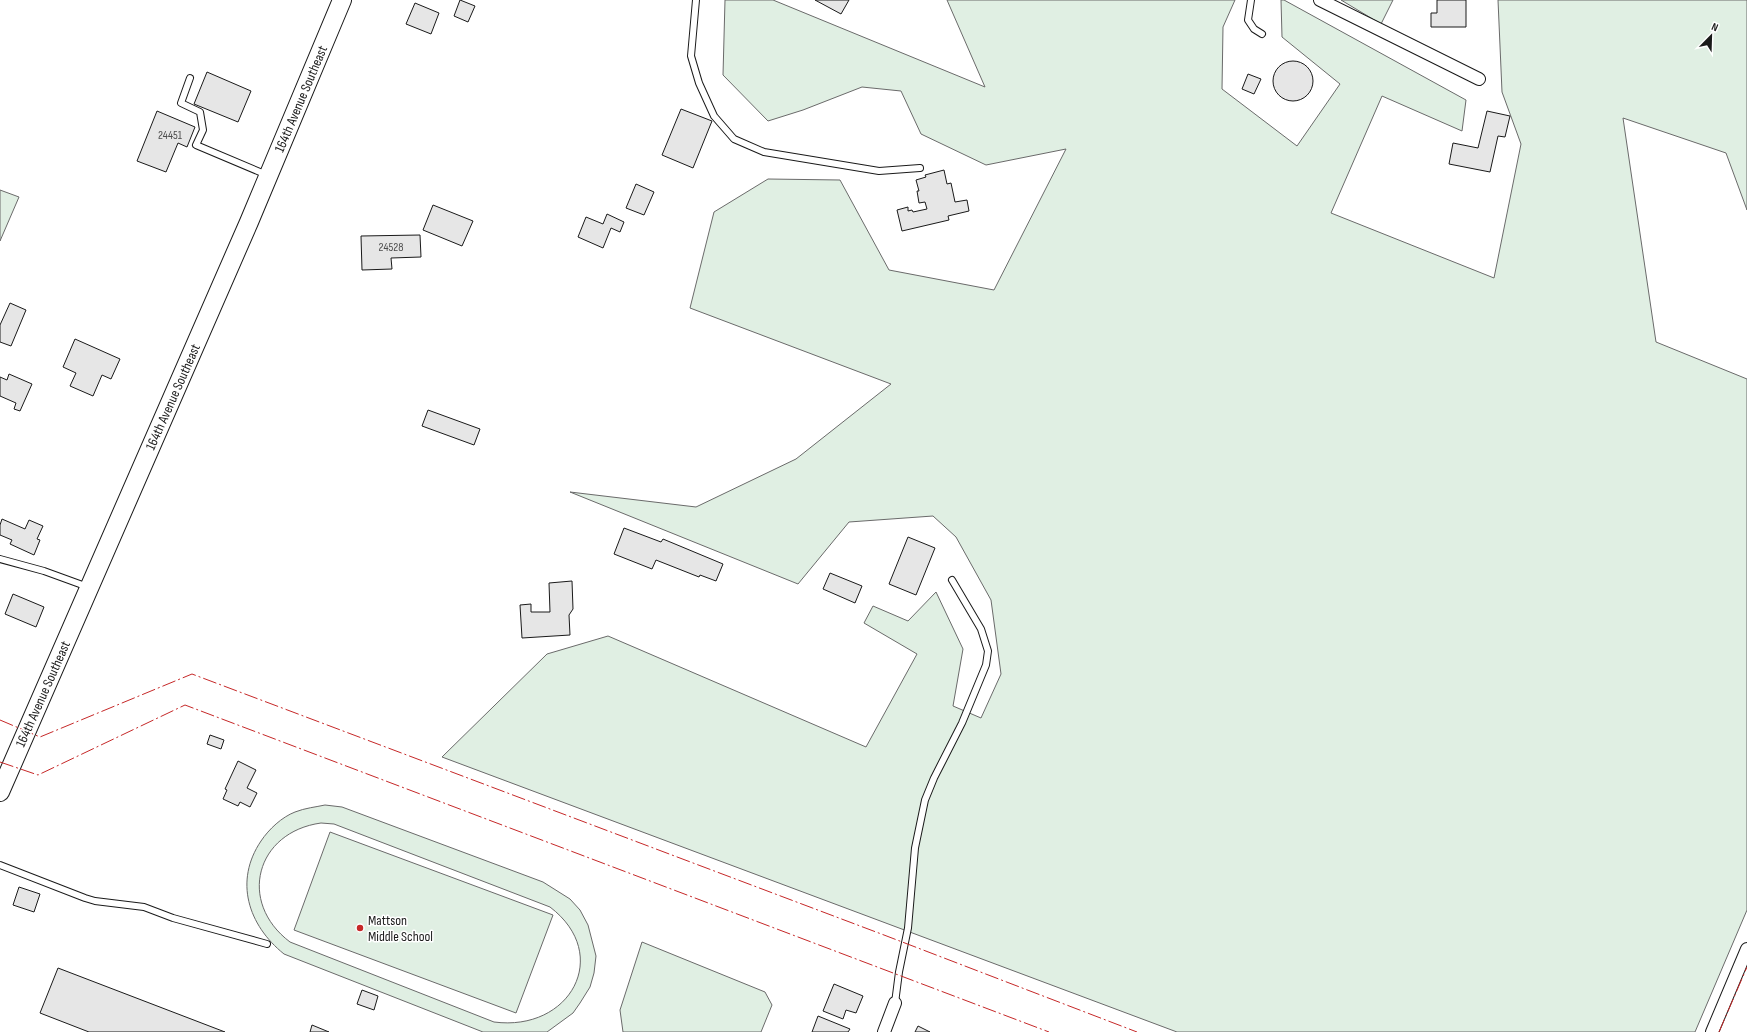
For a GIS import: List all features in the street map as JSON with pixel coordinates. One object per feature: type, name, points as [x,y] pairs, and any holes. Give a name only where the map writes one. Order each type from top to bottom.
[{"type":"street","name":"164th Avenue Southeast","points":[[0,792],[268,176],[342,0]]},
{"type":"street","points":[[1320,0],[1479,79]]},
{"type":"street","points":[[1712,1032],[1747,949]]},
{"type":"street","points":[[884,1032],[895,1003]]},
{"type":"lane","points":[[696,0],[691,56],[699,83],[714,116],[734,139],[764,152],[879,171],[920,168]]},
{"type":"lane","points":[[1250,0],[1248,20],[1254,29],[1262,34]]},
{"type":"lane","points":[[190,78],[181,103],[200,112],[203,130],[196,145],[268,176]]},
{"type":"lane","points":[[0,558],[44,571],[89,588]]},
{"type":"lane","points":[[895,1003],[899,972],[908,928],[914,848],[924,806],[934,778],[962,723],[986,665],[988,651],[981,630],[952,580]]},
{"type":"lane","points":[[0,865],[95,901],[144,907],[173,918],[267,944]]},
{"type":"green space","points":[[725,0],[773,0],[985,87],[947,0],[1235,0],[1223,27],[1222,89],[1297,146],[1340,84],[1282,37],[1281,0],[1284,0],[1466,100],[1462,131],[1382,96],[1331,213],[1494,278],[1521,144],[1502,92],[1498,0],[1747,0],[1747,210],[1726,153],[1623,118],[1656,342],[1747,379],[1747,910],[1695,1032],[1177,1032],[442,757],[547,654],[608,636],[866,747],[917,654],[864,623],[873,606],[908,621],[936,592],[963,649],[953,706],[981,718],[1001,674],[991,600],[956,537],[933,516],[849,522],[798,584],[570,492],[696,507],[796,459],[891,384],[690,308],[714,212],[768,179],[840,180],[889,270],[994,290],[1066,149],[986,165],[921,134],[901,91],[862,87],[803,110],[768,121],[723,75]]},
{"type":"green space","points":[[1341,0],[1393,0],[1381,24]]},
{"type":"green space","points":[[0,190],[19,197],[0,241]]},
{"type":"green space","points":[[325,805],[342,807],[543,882],[570,899],[580,910],[588,925],[596,956],[594,973],[590,987],[573,1013],[547,1032],[483,1032],[284,954],[261,930],[254,916],[249,902],[247,887],[248,871],[253,856],[261,841],[276,824],[295,812]],"holes":[[[321,823],[334,824],[550,907],[569,926],[579,947],[580,967],[574,986],[562,1003],[544,1015],[521,1022],[494,1022],[290,942],[273,926],[263,908],[259,889],[261,871],[269,854],[281,840],[299,829]]]},
{"type":"green space","points":[[330,832],[553,915],[516,1013],[294,930]]},
{"type":"green space","points":[[642,942],[765,992],[772,1005],[761,1032],[623,1032],[620,1010]]},
{"type":"building","points":[[460,0],[475,6],[468,22],[454,16]]},
{"type":"building","points":[[815,0],[849,0],[841,14]]},
{"type":"building","points":[[1437,0],[1466,0],[1466,27],[1431,27],[1431,13],[1437,13]]},
{"type":"building","points":[[415,3],[439,13],[431,34],[406,24]]},
{"type":"building","points":[[1297,61],[1304,64],[1310,70],[1313,81],[1312,89],[1304,98],[1297,101],[1289,101],[1282,98],[1274,89],[1273,77],[1276,70],[1285,62]]},
{"type":"building","points":[[207,72],[251,91],[238,122],[194,104]]},
{"type":"building","points":[[1248,74],[1261,79],[1254,94],[1242,89]]},
{"type":"building","points":[[681,109],[712,121],[693,168],[662,155]]},
{"type":"building","points":[[157,111],[195,127],[187,147],[178,143],[166,172],[137,161]]},
{"type":"building","points":[[1487,111],[1510,116],[1505,137],[1498,136],[1490,172],[1449,164],[1453,143],[1478,148]]},
{"type":"building","points":[[944,170],[947,184],[951,183],[955,202],[967,200],[969,211],[948,216],[949,220],[902,231],[897,210],[908,207],[908,211],[912,210],[913,212],[927,209],[925,202],[919,203],[917,191],[919,191],[916,180],[926,177],[925,175]]},
{"type":"building","points":[[636,184],[654,192],[644,215],[626,208]]},
{"type":"building","points":[[433,205],[473,221],[462,246],[423,230]]},
{"type":"building","points":[[607,214],[624,222],[620,232],[611,228],[603,248],[578,237],[586,217],[603,224]]},
{"type":"building","points":[[420,235],[421,257],[391,258],[392,269],[362,270],[361,236]]},
{"type":"building","points":[[10,303],[26,310],[11,346],[0,342],[0,325]]},
{"type":"building","points":[[75,339],[120,359],[111,379],[102,375],[93,396],[70,386],[76,373],[63,367]]},
{"type":"building","points":[[9,374],[32,384],[20,411],[14,409],[16,403],[0,396],[0,377],[7,380]]},
{"type":"building","points":[[428,410],[480,429],[474,445],[422,426]]},
{"type":"building","points":[[2,519],[25,529],[29,520],[43,526],[37,539],[40,540],[34,555],[10,544],[12,540],[0,535],[0,525]]},
{"type":"building","points":[[624,528],[661,542],[663,539],[723,564],[716,581],[700,575],[699,577],[656,560],[652,569],[614,554]]},
{"type":"building","points":[[908,537],[935,548],[916,595],[889,584]]},
{"type":"building","points":[[830,573],[862,586],[855,603],[823,589]]},
{"type":"building","points":[[572,581],[573,609],[569,615],[570,635],[522,638],[520,605],[531,604],[531,612],[550,612],[549,583]]},
{"type":"building","points":[[13,594],[44,607],[36,627],[5,614]]},
{"type":"building","points":[[210,735],[224,740],[221,749],[207,744]]},
{"type":"building","points":[[238,761],[256,770],[247,788],[257,793],[250,807],[240,802],[238,806],[223,799],[227,790],[225,789]]},
{"type":"building","points":[[19,887],[40,894],[34,912],[13,905]]},
{"type":"building","points":[[58,968],[225,1032],[89,1032],[40,1013]]},
{"type":"building","points":[[834,984],[863,996],[856,1013],[846,1010],[843,1019],[823,1011]]},
{"type":"building","points":[[362,990],[378,996],[374,1010],[357,1004]]},
{"type":"building","points":[[818,1016],[850,1029],[848,1032],[812,1032]]},
{"type":"building","points":[[312,1025],[329,1032],[310,1032]]},
{"type":"building","points":[[918,1026],[930,1032],[915,1032]]},
{"type":"power","points":[[0,720],[40,737],[192,674],[1137,1032]]},
{"type":"power","points":[[0,762],[38,775],[185,705],[1049,1032]]},
{"type":"power","points":[[1719,1032],[1747,967]]},
{"type":"place","name":"Mattson Middle School","points":[[360,928]]}]
